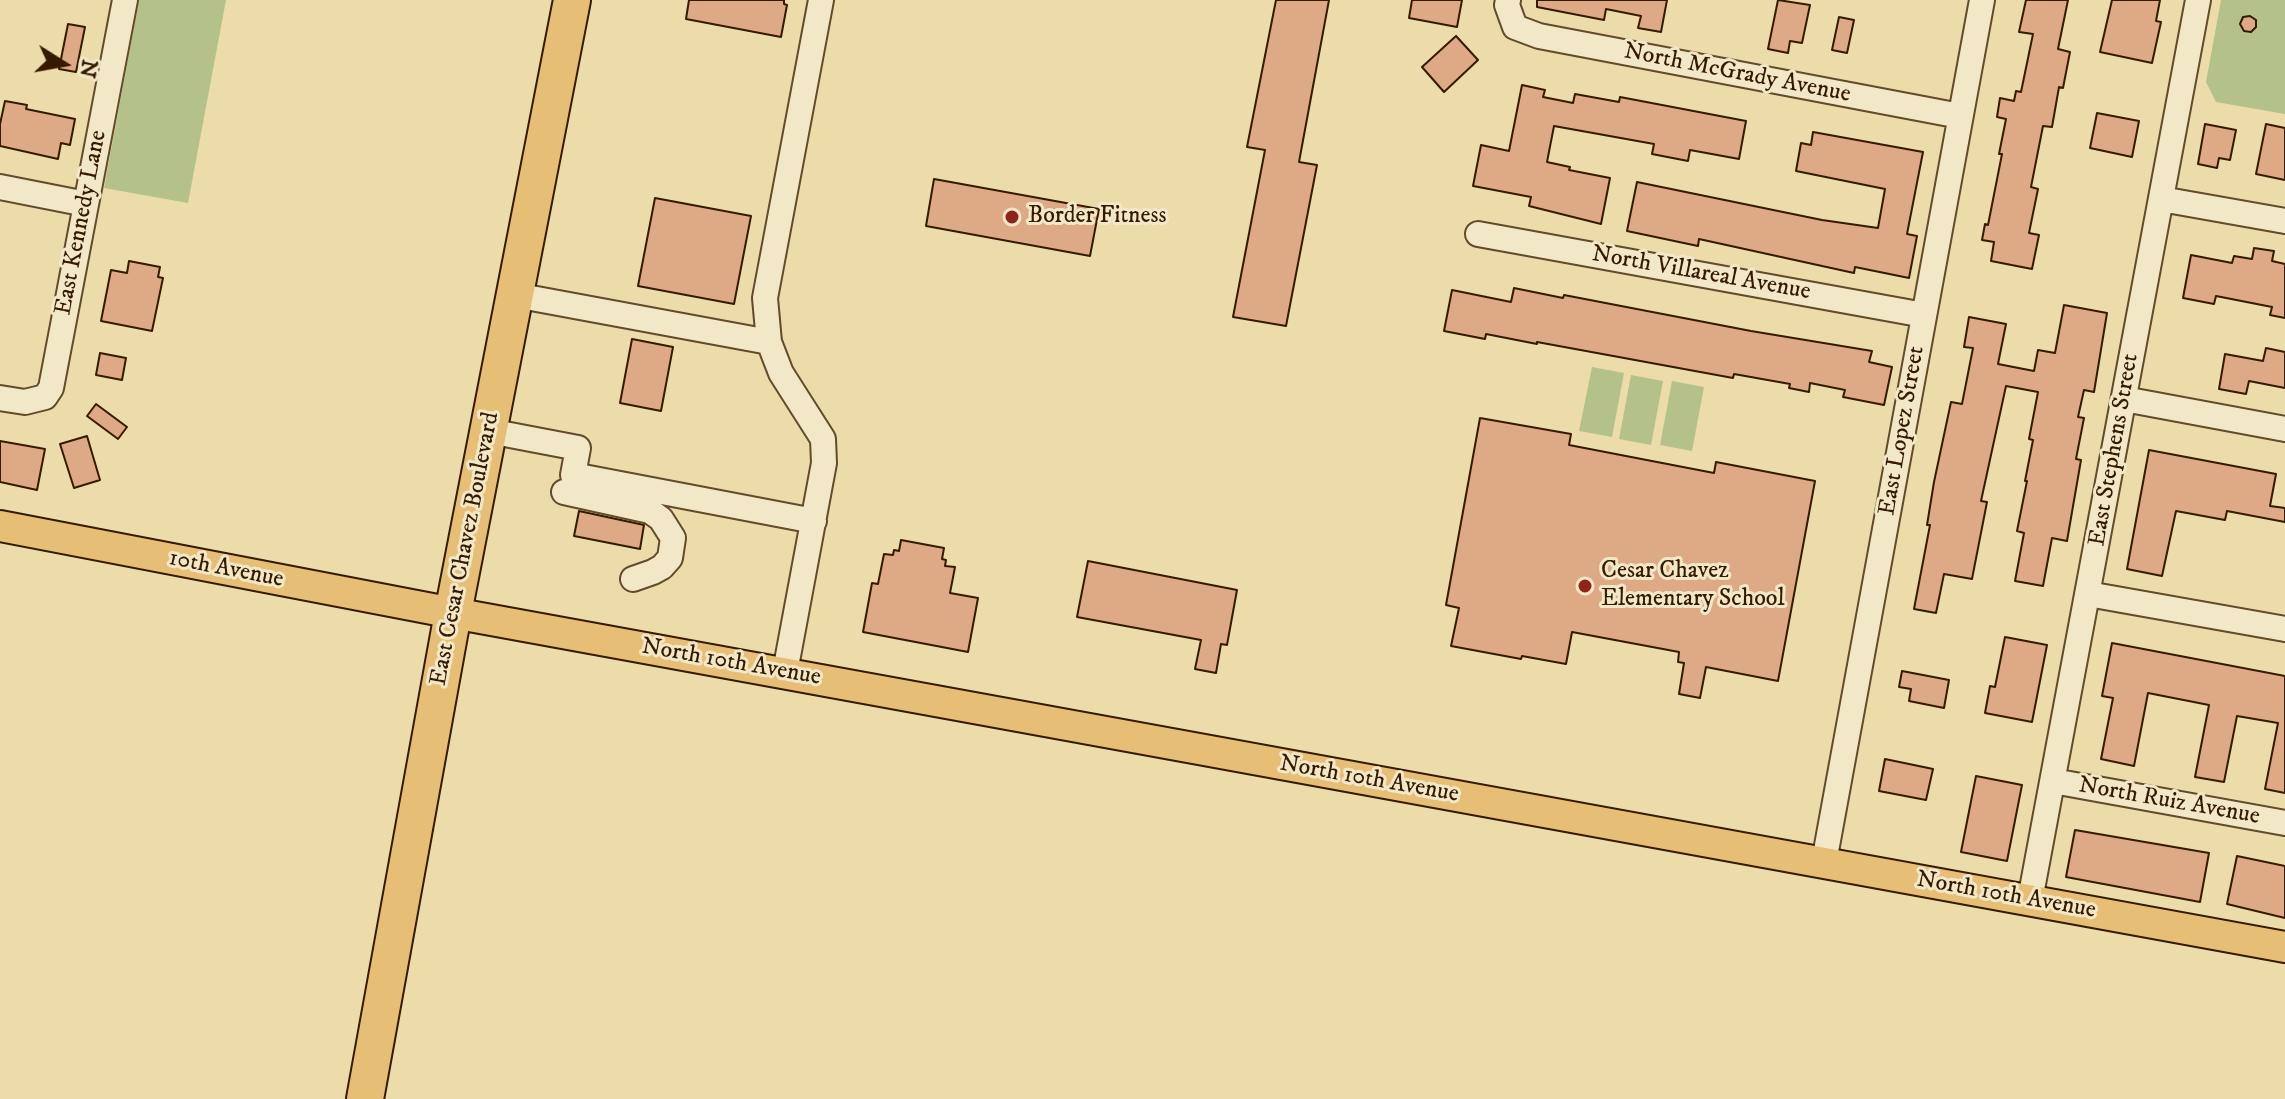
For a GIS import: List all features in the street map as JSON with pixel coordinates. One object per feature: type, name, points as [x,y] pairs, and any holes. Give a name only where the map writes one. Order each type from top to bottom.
[{"type":"highway","name":"East Cesar Chavez Boulevard","points":[[365,1099],[453,613],[572,0]]},
{"type":"main road","name":"10th Avenue","points":[[0,526],[453,613]]},
{"type":"main road","name":"North 10th Avenue","points":[[453,613],[2285,947]]},
{"type":"street","points":[[785,672],[824,463],[823,439],[781,373],[769,342],[765,298],[821,0]]},
{"type":"street","name":"North McGrady Avenue","points":[[1508,0],[1515,27],[1539,36],[1960,116]]},
{"type":"street","name":"East Lopez Street","points":[[1824,862],[1982,0]]},
{"type":"street","name":"East Stephens Street","points":[[2030,900],[2198,0]]},
{"type":"street","name":"East Kennedy Lane","points":[[0,398],[25,402],[45,397],[54,375],[120,1]]},
{"type":"street","points":[[0,187],[86,204]]},
{"type":"street","points":[[2161,199],[2285,221]]},
{"type":"street","name":"North Villareal Avenue","points":[[1478,234],[1924,315]]},
{"type":"street","points":[[515,295],[769,342]]},
{"type":"street","points":[[2124,399],[2285,429]]},
{"type":"street","points":[[489,431],[578,448],[573,475],[814,521]]},
{"type":"street","points":[[564,492],[650,511],[661,519],[673,538],[670,558],[653,572],[633,579]]},
{"type":"street","points":[[2088,594],[2285,629]]},
{"type":"street","name":"North Ruiz Avenue","points":[[2053,781],[2285,823]]},
{"type":"green space","points":[[139,0],[226,0],[188,203],[104,188]]},
{"type":"green space","points":[[2221,0],[2285,0],[2285,114],[2216,102],[2206,82]]},
{"type":"green space","points":[[1592,367],[1624,373],[1612,437],[1579,431]]},
{"type":"green space","points":[[1631,375],[1663,381],[1651,445],[1619,439]]},
{"type":"green space","points":[[1672,381],[1704,387],[1692,451],[1660,445]]},
{"type":"building","points":[[689,0],[784,0],[787,5],[781,37],[686,19]]},
{"type":"building","points":[[1276,0],[1329,0],[1299,162],[1317,165],[1286,326],[1233,317],[1265,150],[1247,147]]},
{"type":"building","points":[[1412,0],[1462,0],[1457,27],[1409,18]]},
{"type":"building","points":[[1537,0],[1667,0],[1661,32],[1638,28],[1641,16],[1606,9],[1604,20],[1537,7]]},
{"type":"building","points":[[1778,0],[1810,5],[1802,43],[1790,41],[1788,53],[1768,49]]},
{"type":"building","points":[[2026,0],[2068,0],[2058,49],[2070,52],[2063,88],[2059,87],[2052,127],[2043,126],[2031,187],[2038,189],[2029,233],[2039,235],[2032,269],[1991,261],[1994,242],[1982,240],[1985,224],[1988,225],[2002,154],[1999,154],[2006,119],[1997,117],[2000,98],[2014,101],[2016,91],[2021,92],[2033,34],[2019,32]]},
{"type":"building","points":[[2112,0],[2160,0],[2156,21],[2161,22],[2152,63],[2100,52]]},
{"type":"building","points":[[2250,16],[2256,20],[2256,27],[2251,32],[2244,31],[2240,24],[2243,17]]},
{"type":"building","points":[[1839,17],[1854,20],[1847,53],[1832,50]]},
{"type":"building","points":[[68,24],[85,27],[76,72],[59,69]]},
{"type":"building","points":[[1456,36],[1478,60],[1444,92],[1422,67]]},
{"type":"building","points":[[1522,85],[1545,90],[1543,97],[1573,103],[1575,94],[1619,102],[1620,97],[1746,121],[1739,159],[1690,150],[1688,161],[1652,154],[1654,144],[1554,126],[1547,162],[1610,178],[1601,224],[1529,206],[1531,197],[1473,186],[1481,145],[1509,151]]},
{"type":"building","points":[[5,101],[27,105],[26,109],[75,119],[70,145],[61,143],[58,159],[0,146],[0,124]]},
{"type":"building","points":[[2097,113],[2139,121],[2132,157],[2090,148]]},
{"type":"building","points":[[2205,124],[2236,130],[2230,160],[2219,158],[2217,168],[2198,164]]},
{"type":"building","points":[[2266,124],[2285,128],[2285,180],[2256,174]]},
{"type":"building","points":[[1813,132],[1923,152],[1907,234],[1917,236],[1909,278],[1855,267],[1854,273],[1699,239],[1698,246],[1627,231],[1637,182],[1822,220],[1878,228],[1885,189],[1796,171],[1801,143],[1811,145]]},
{"type":"building","name":"Border Fitness","points":[[934,179],[1099,209],[1090,256],[926,226]]},
{"type":"building","points":[[655,198],[751,216],[734,304],[638,286]]},
{"type":"building","points":[[2254,248],[2274,251],[2272,261],[2285,264],[2285,318],[2270,315],[2272,307],[2216,296],[2214,304],[2183,298],[2191,255],[2232,263],[2234,256],[2252,259]]},
{"type":"building","points":[[129,261],[160,267],[158,277],[163,278],[152,331],[101,321],[111,270],[127,273]]},
{"type":"building","points":[[1514,288],[1872,351],[1869,362],[1892,367],[1884,405],[1843,397],[1845,390],[1810,383],[1809,392],[1789,388],[1790,384],[1734,374],[1733,378],[1537,342],[1486,334],[1485,339],[1444,331],[1452,290],[1511,302]]},
{"type":"building","points":[[2064,305],[2107,313],[2094,392],[2084,390],[2078,417],[2084,418],[2076,459],[2081,460],[2067,541],[2052,538],[2043,586],[2015,581],[2024,533],[2017,531],[2027,481],[2033,440],[2029,439],[2038,392],[2006,386],[1981,501],[1987,502],[1972,579],[1944,574],[1936,613],[1914,609],[1930,525],[1927,525],[1934,482],[1951,402],[1962,404],[1973,348],[1964,347],[1969,317],[2006,324],[1998,364],[2034,371],[2038,350],[2055,353]]},
{"type":"building","points":[[632,339],[673,347],[661,411],[620,403]]},
{"type":"building","points":[[2266,348],[2285,352],[2285,388],[2249,381],[2246,394],[2219,389],[2225,354],[2263,361]]},
{"type":"building","points":[[100,353],[126,358],[122,380],[96,375]]},
{"type":"building","points":[[96,404],[127,427],[118,439],[87,416]]},
{"type":"building","points":[[1480,418],[1571,434],[1569,445],[1714,473],[1716,462],[1815,481],[1778,681],[1706,667],[1700,698],[1679,694],[1684,663],[1678,662],[1679,652],[1572,632],[1566,664],[1451,646],[1459,608],[1446,605]]},
{"type":"building","points":[[87,436],[100,480],[74,488],[60,444]]},
{"type":"building","points":[[0,441],[45,449],[37,490],[0,482]]},
{"type":"building","points":[[2149,450],[2276,474],[2270,506],[2285,508],[2285,522],[2227,511],[2225,520],[2176,511],[2162,576],[2127,569]]},
{"type":"building","points":[[579,511],[644,525],[640,549],[574,536]]},
{"type":"building","points":[[901,540],[944,548],[942,559],[946,560],[945,566],[955,567],[950,593],[978,598],[968,652],[863,632],[872,583],[878,584],[884,554],[893,555],[894,550],[899,551]]},
{"type":"building","points":[[1088,561],[1237,590],[1227,645],[1221,644],[1216,673],[1195,669],[1201,640],[1077,617]]},
{"type":"building","points":[[2005,637],[2047,645],[2032,722],[1985,713],[1990,686],[1995,687]]},
{"type":"building","points":[[2112,643],[2285,676],[2285,793],[2265,789],[2278,723],[2237,716],[2224,782],[2195,777],[2209,705],[2148,693],[2134,766],[2101,759],[2113,698],[2102,696]]},
{"type":"building","points":[[1902,671],[1949,680],[1944,708],[1909,701],[1911,689],[1899,687]]},
{"type":"building","points":[[1885,759],[1933,769],[1926,800],[1879,791]]},
{"type":"building","points":[[1976,776],[2022,785],[2007,861],[1961,852]]},
{"type":"building","points":[[2075,830],[2209,853],[2200,902],[2066,877]]},
{"type":"building","points":[[2237,856],[2285,866],[2285,918],[2227,904]]},
{"type":"place","name":"Border Fitness","points":[[1012,217]]},
{"type":"place","name":"Cesar Chavez Elementary School","points":[[1585,586]]}]
